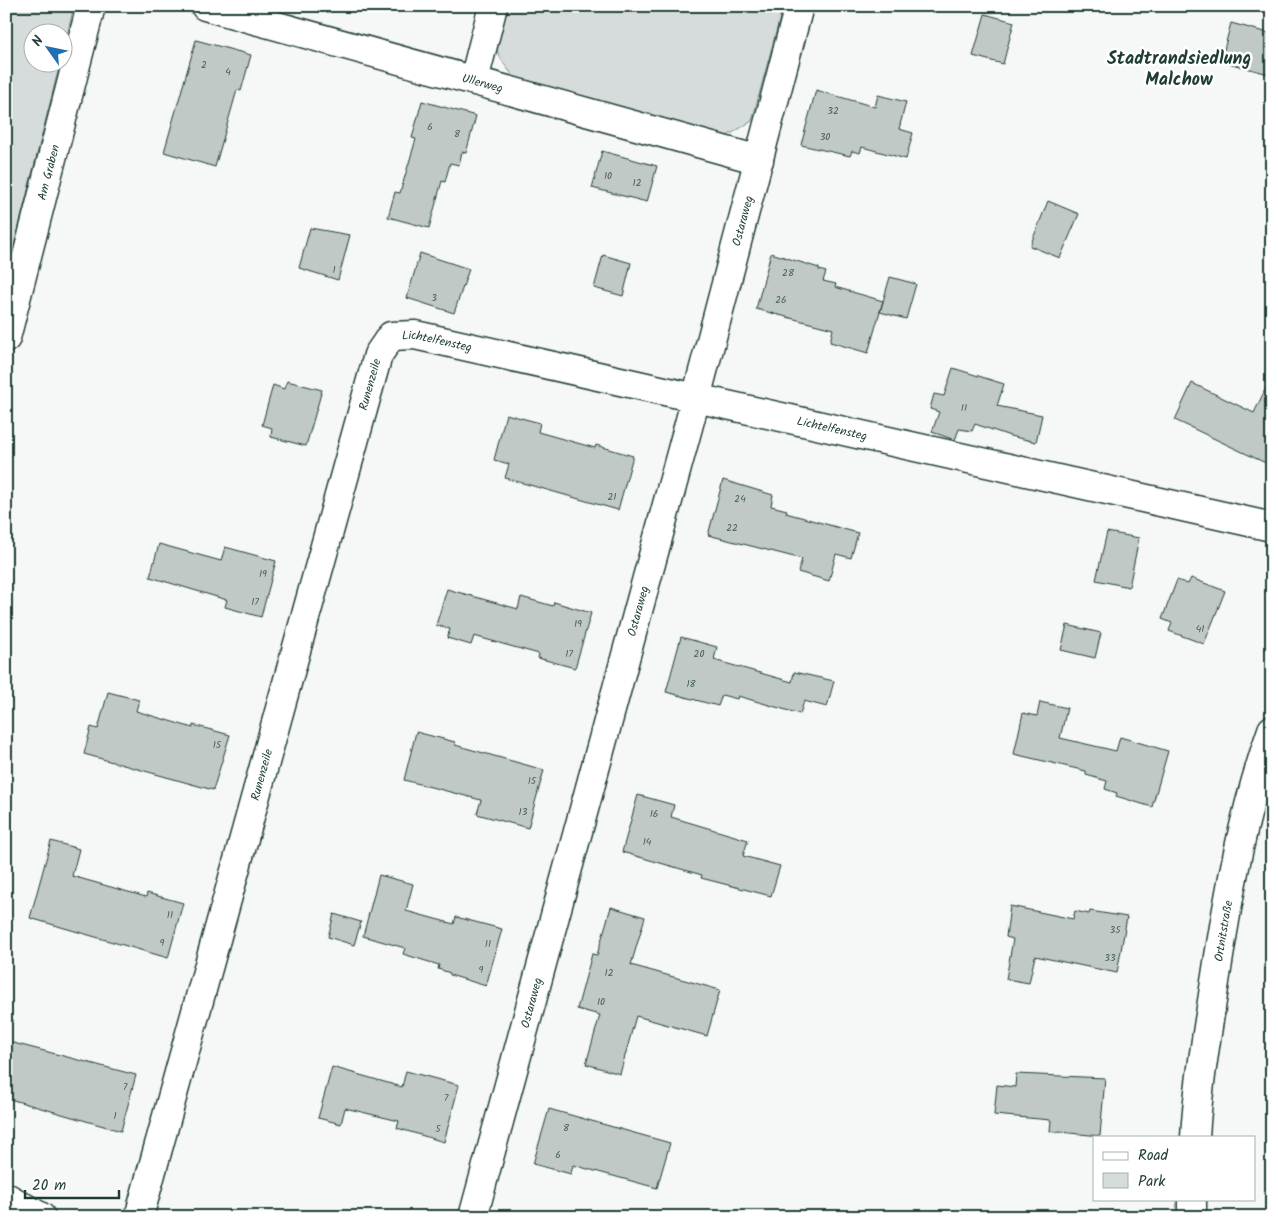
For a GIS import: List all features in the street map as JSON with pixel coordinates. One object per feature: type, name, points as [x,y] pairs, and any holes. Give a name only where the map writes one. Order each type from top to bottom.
[{"type":"street","name":"Am Graben","points":[[6,338],[91,6]]},
{"type":"street","name":"Ullerweg","points":[[205,6],[759,160]]},
{"type":"street","points":[[474,80],[493,6]]},
{"type":"street","name":"Ostaraweg","points":[[473,1217],[696,398],[800,6]]},
{"type":"street","name":"Lichtelfensteg","points":[[391,336],[415,335],[1272,527]]},
{"type":"street","name":"Runenzeile","points":[[139,1217],[378,354],[391,336]]},
{"type":"street","name":"Ortnitstraße","points":[[1195,1136],[1198,1097],[1231,882],[1258,770],[1272,730]]},
{"type":"street","points":[[6,1196],[41,1217]]},
{"type":"street","points":[[1192,1200],[1192,1217]]},
{"type":"green space","points":[[6,6],[74,6],[70,22],[22,22],[22,72],[58,72],[6,277]]},
{"type":"green space","points":[[500,6],[783,6],[752,121],[724,138],[517,80],[502,61],[496,46],[495,38]]},
{"type":"building","points":[[985,14],[1014,22],[1003,64],[973,56]]},
{"type":"building","points":[[1231,23],[1272,34],[1272,75],[1221,61]]},
{"type":"building","points":[[196,40],[251,55],[241,91],[237,90],[215,167],[164,152]]},
{"type":"building","points":[[816,90],[875,107],[878,95],[906,102],[899,129],[913,133],[906,159],[862,147],[860,153],[852,151],[850,156],[801,145]]},
{"type":"building","points":[[422,101],[476,116],[466,153],[462,152],[459,165],[450,163],[445,182],[442,181],[429,228],[388,217],[395,192],[400,193],[416,139],[412,138]]},
{"type":"building","points":[[602,151],[657,166],[647,202],[592,188]]},
{"type":"building","points":[[1048,201],[1079,214],[1060,258],[1030,246]]},
{"type":"building","points":[[310,228],[350,235],[338,280],[299,268]]},
{"type":"building","points":[[420,253],[469,269],[454,313],[407,298]]},
{"type":"building","points":[[771,253],[819,268],[819,270],[826,272],[823,281],[836,284],[835,287],[883,301],[868,353],[830,342],[833,329],[756,309]]},
{"type":"building","points":[[603,255],[631,263],[623,296],[594,288]]},
{"type":"building","points":[[890,277],[916,284],[906,319],[880,312]]},
{"type":"building","points":[[953,368],[1004,384],[997,406],[1042,415],[1036,442],[1010,436],[975,424],[972,431],[959,429],[955,440],[932,432],[939,412],[930,409],[934,394],[944,396]]},
{"type":"building","points":[[1272,375],[1272,466],[1175,420],[1192,383],[1254,413]]},
{"type":"building","points":[[287,381],[322,390],[306,446],[271,437],[272,428],[262,425],[273,385],[284,389]]},
{"type":"building","points":[[506,414],[540,423],[538,432],[595,448],[596,445],[633,456],[618,510],[505,478],[509,464],[494,460]]},
{"type":"building","points":[[723,480],[773,495],[771,506],[787,510],[786,513],[858,533],[851,558],[836,554],[829,581],[798,572],[802,559],[708,535]]},
{"type":"building","points":[[1107,532],[1139,538],[1129,587],[1096,580]]},
{"type":"building","points":[[159,544],[221,561],[225,547],[276,561],[261,617],[225,607],[227,600],[150,577]]},
{"type":"building","points":[[1191,578],[1225,591],[1204,644],[1169,631],[1172,623],[1162,619],[1177,580],[1188,584]]},
{"type":"building","points":[[447,589],[518,609],[521,597],[553,606],[554,602],[591,613],[575,668],[538,658],[539,654],[474,636],[471,645],[447,638],[450,629],[436,625]]},
{"type":"building","points":[[1067,625],[1101,633],[1095,658],[1061,650]]},
{"type":"building","points":[[681,637],[717,647],[714,660],[792,682],[794,672],[834,681],[827,707],[804,701],[800,714],[738,696],[737,699],[722,695],[718,706],[666,692]]},
{"type":"building","points":[[108,692],[139,700],[136,711],[193,728],[193,725],[230,735],[213,790],[84,754],[91,727],[98,729]]},
{"type":"building","points":[[1040,702],[1067,708],[1060,738],[1116,751],[1120,737],[1168,751],[1152,807],[1116,796],[1117,793],[1105,789],[1107,781],[1086,775],[1086,771],[1014,754],[1023,713],[1037,716]]},
{"type":"building","points":[[416,732],[455,742],[455,745],[544,770],[528,828],[477,814],[481,800],[404,780]]},
{"type":"building","points":[[638,795],[674,805],[671,817],[748,840],[743,856],[780,866],[771,896],[701,878],[702,875],[622,852]]},
{"type":"building","points":[[51,841],[79,849],[72,876],[146,897],[147,893],[183,903],[168,958],[30,918]]},
{"type":"building","points":[[379,875],[413,884],[406,911],[454,924],[456,917],[502,929],[486,986],[450,975],[450,973],[438,969],[439,965],[403,954],[405,948],[363,936]]},
{"type":"building","points":[[1010,906],[1073,919],[1075,911],[1089,914],[1090,911],[1127,917],[1117,973],[1035,956],[1029,983],[1006,979],[1013,939],[1006,937]]},
{"type":"building","points":[[611,907],[645,917],[631,965],[720,990],[707,1036],[636,1016],[620,1074],[586,1064],[600,1015],[577,1009],[592,954],[597,955]]},
{"type":"building","points":[[334,914],[361,922],[354,945],[328,937]]},
{"type":"building","points":[[6,1041],[136,1075],[121,1131],[6,1098]]},
{"type":"building","points":[[332,1067],[402,1087],[406,1071],[459,1085],[444,1142],[397,1128],[399,1121],[345,1108],[341,1124],[318,1118]]},
{"type":"building","points":[[1016,1074],[1105,1078],[1100,1136],[1050,1131],[1051,1120],[994,1115],[997,1085],[1015,1087]]},
{"type":"building","points":[[549,1109],[670,1143],[657,1188],[573,1165],[571,1174],[533,1164]]},
{"type":"district","name":"Stadtrandsiedlung Malchow","points":[[1179,68]]}]
